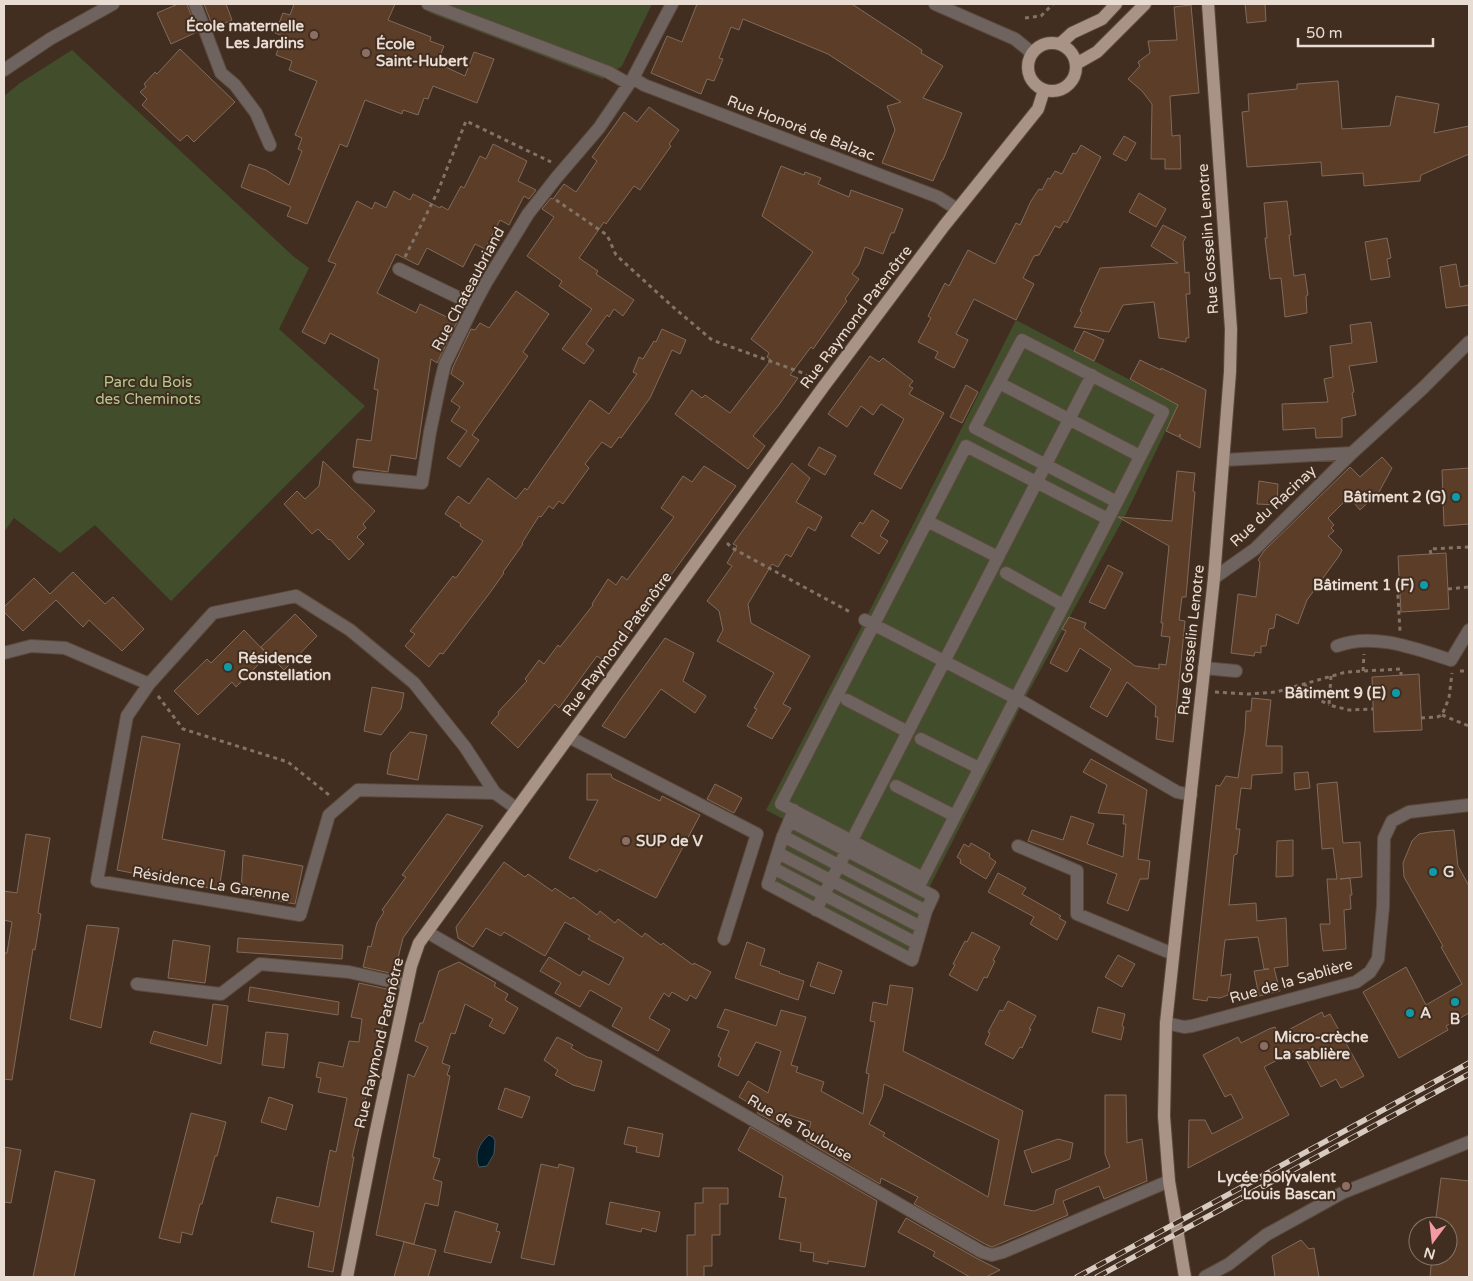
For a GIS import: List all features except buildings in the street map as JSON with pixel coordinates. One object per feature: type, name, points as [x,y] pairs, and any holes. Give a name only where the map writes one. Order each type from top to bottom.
[{"type":"main road","points":[[1060,44],[1072,34],[1102,19],[1116,4]]},
{"type":"main road","points":[[1076,64],[1098,52],[1145,4]]},
{"type":"main road","name":"Rue Gosselin Lenotre","points":[[1185,1277],[1168,1181],[1164,1116],[1166,1023],[1214,578],[1224,460],[1231,329],[1208,4]]},
{"type":"main road","points":[[1053,42],[1060,44],[1075,57],[1076,71],[1074,78],[1070,83],[1058,90],[1044,90],[1031,80],[1028,64],[1032,53],[1038,47],[1045,43],[1053,42]]},
{"type":"main road","name":"Rue Raymond Patenôtre","points":[[347,1277],[411,966],[419,943],[824,386],[957,209],[1038,109],[1044,90]]},
{"type":"street","points":[[4,70],[50,39],[113,4]]},
{"type":"street","points":[[195,4],[221,73],[235,85],[256,113],[270,146]]},
{"type":"street","name":"Rue Honoré de Balzac","points":[[428,4],[938,197],[957,209]]},
{"type":"street","name":"Rue Chateaubriand","points":[[359,477],[422,483],[430,432],[445,364],[487,281],[513,238],[545,192],[599,128],[631,81],[672,4]]},
{"type":"street","points":[[935,4],[1015,39],[1032,53]]},
{"type":"street","points":[[399,269],[474,306]]},
{"type":"street","points":[[920,883],[1016,698],[1063,605],[1117,502],[1163,412],[1022,340],[975,428],[1117,502]]},
{"type":"street","name":"Rue du Racinay","points":[[1214,578],[1255,549],[1352,453],[1423,388],[1469,342]]},
{"type":"street","points":[[816,910],[1092,375]]},
{"type":"street","points":[[999,383],[1140,456]]},
{"type":"street","points":[[792,816],[783,836],[768,884],[912,960],[926,911],[933,896],[920,883],[792,816],[781,804],[869,622],[927,521],[966,446],[1108,519]]},
{"type":"street","name":"Rue du Racinay","points":[[1224,460],[1352,453]]},
{"type":"street","points":[[927,521],[998,557]]},
{"type":"street","points":[[1006,573],[1063,605]]},
{"type":"street","name":"Résidence La Garenne","points":[[296,596],[350,630],[414,683],[465,747],[495,793],[358,790],[329,815],[300,915],[97,881],[127,716],[149,684],[213,613],[296,596]]},
{"type":"street","points":[[869,622],[1016,698],[1177,792],[1191,796]]},
{"type":"street","points":[[1338,646],[1360,640],[1376,641],[1451,660],[1469,630]]},
{"type":"street","points":[[4,653],[31,646],[65,648],[149,684]]},
{"type":"street","points":[[1204,668],[1236,671]]},
{"type":"street","points":[[847,700],[908,732]]},
{"type":"street","points":[[569,737],[757,834],[724,939]]},
{"type":"street","points":[[921,739],[979,768]]},
{"type":"street","points":[[896,786],[955,816]]},
{"type":"street","points":[[495,793],[517,809]]},
{"type":"street","name":"Rue de la Sablière","points":[[1166,1023],[1192,1026],[1356,982],[1370,972],[1378,958],[1383,908],[1384,838],[1392,821],[1409,812],[1469,804]]},
{"type":"street","points":[[783,836],[926,911]]},
{"type":"street","points":[[1018,846],[1077,871],[1077,914],[1173,954]]},
{"type":"street","points":[[778,853],[921,927]]},
{"type":"street","points":[[773,868],[916,943]]},
{"type":"street","name":"Rue de Toulouse","points":[[427,932],[982,1252],[992,1255],[1003,1252],[1168,1181]]},
{"type":"street","points":[[138,984],[221,994],[260,964],[349,972],[407,985]]},
{"type":"street","points":[[1205,1277],[1229,1264],[1266,1234],[1342,1193],[1469,1142]]},
{"type":"path","points":[[1026,18],[1041,16],[1053,4]]},
{"type":"path","points":[[399,269],[438,191],[466,121],[564,169]]},
{"type":"path","points":[[545,192],[607,235],[616,255],[712,340],[803,373],[824,386]]},
{"type":"path","points":[[716,535],[732,548],[869,622]]},
{"type":"path","points":[[1430,554],[1430,549],[1469,547]]},
{"type":"path","points":[[1399,580],[1397,581],[1400,646]]},
{"type":"path","points":[[1448,589],[1469,588]]},
{"type":"path","points":[[1400,663],[1401,675]]},
{"type":"path","points":[[1202,692],[1249,694],[1276,692],[1346,672],[1401,669]]},
{"type":"path","points":[[1442,715],[1453,678],[1452,671]]},
{"type":"path","points":[[1329,705],[1331,676]]},
{"type":"path","points":[[149,684],[183,729],[288,762],[342,804]]},
{"type":"path","points":[[1305,684],[1306,689],[1329,705],[1349,710],[1373,709]]},
{"type":"path","points":[[1422,718],[1442,715],[1469,726]]},
{"type":"green space","points":[[437,4],[652,4],[622,66],[603,79],[430,13]]},
{"type":"green space","name":"Parc du Bois des Cheminots","points":[[72,50],[293,256],[309,268],[279,329],[365,406],[171,601],[95,525],[60,553],[14,518],[4,532],[4,96],[20,83]]},
{"type":"green space","points":[[1016,320],[1178,405],[1126,514],[1023,702],[928,890],[913,963],[765,885],[785,820],[766,810],[865,620]]},
{"type":"water","points":[[489,1135],[495,1141],[494,1154],[487,1166],[479,1167],[478,1150]]},
{"type":"railway","points":[[1077,1277],[1469,1063]]},
{"type":"railway","points":[[1097,1277],[1469,1074]]},
{"type":"place","name":"École maternelle Les Jardins","points":[[314,35]]},
{"type":"place","name":"École Saint-Hubert","points":[[366,53]]},
{"type":"place","name":"Bâtiment 2 (G)","points":[[1456,497]]},
{"type":"place","name":"Bâtiment 1 (F)","points":[[1424,585]]},
{"type":"place","name":"Résidence Constellation","points":[[228,667]]},
{"type":"place","name":"Bâtiment 9 (E)","points":[[1396,693]]},
{"type":"place","name":"SUP de V","points":[[626,841]]},
{"type":"place","name":"G","points":[[1433,872]]},
{"type":"place","name":"B","points":[[1455,1002]]},
{"type":"place","name":"A","points":[[1410,1013]]},
{"type":"place","name":"Micro-crèche La sablière","points":[[1264,1046]]},
{"type":"place","name":"Lycée polyvalent Louis Bascan","points":[[1346,1186]]}]
